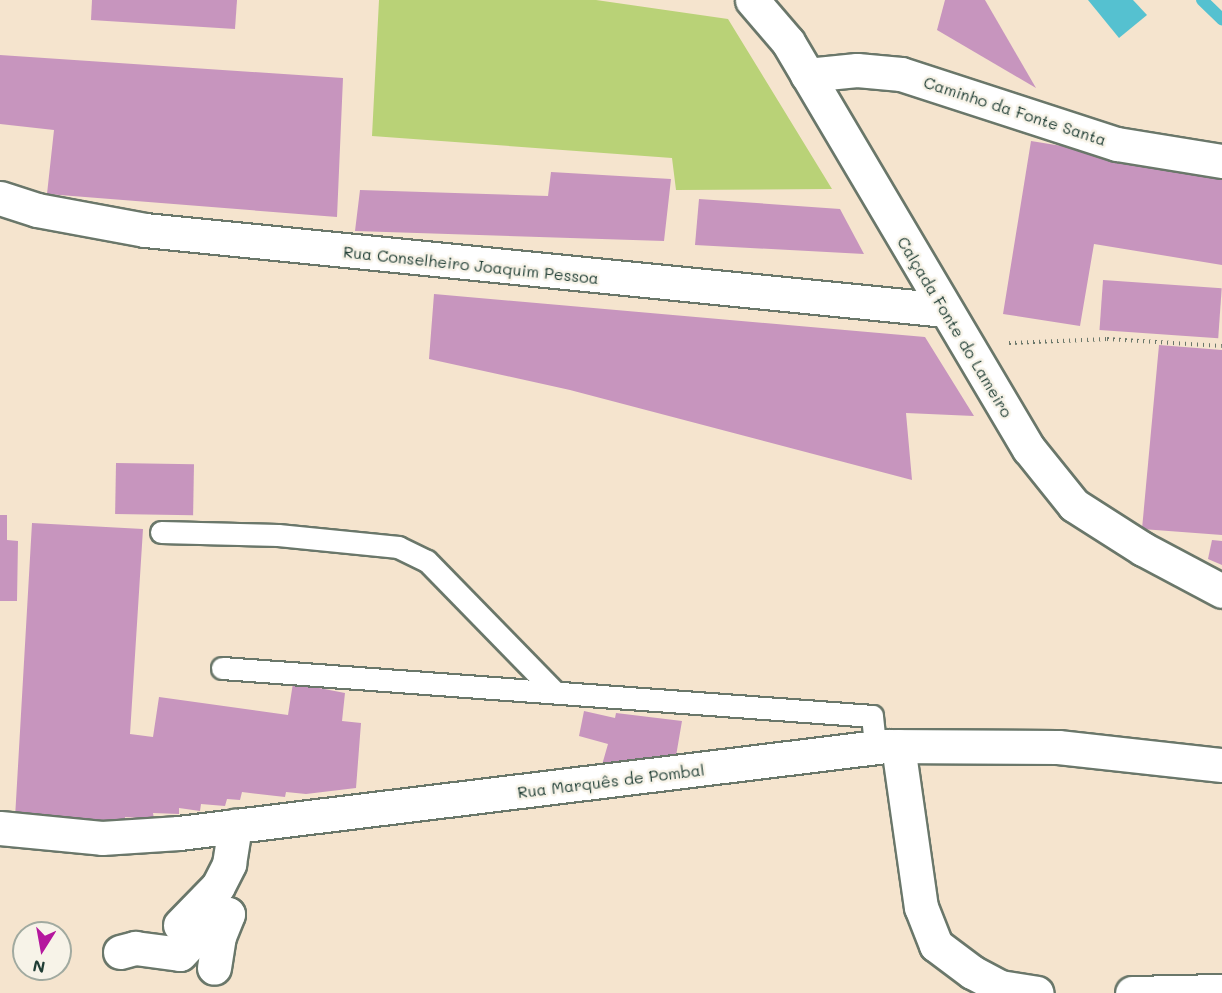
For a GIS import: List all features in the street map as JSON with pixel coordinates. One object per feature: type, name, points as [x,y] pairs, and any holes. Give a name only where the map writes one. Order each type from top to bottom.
[{"type":"street","name":"Calçada Fonte do Lameiro","points":[[752,0],[788,42],[1029,449],[1074,505],[1143,549],[1222,591]]},
{"type":"street","name":"Caminho da Fonte Santa","points":[[807,75],[857,70],[901,74],[1117,144],[1222,161]]},
{"type":"street","name":"Rua Conselheiro Joaquim Pessoa","points":[[0,198],[37,210],[145,230],[349,253],[945,310]]},
{"type":"street","name":"Rua Marquês de Pombal","points":[[0,828],[102,838],[235,825],[886,747],[1058,747],[1222,765]]},
{"type":"street","points":[[886,747],[921,907],[936,945],[1000,987],[1037,993]]},
{"type":"street","points":[[167,955],[180,924],[218,886],[229,864],[235,825]]},
{"type":"street","points":[[120,952],[135,948],[167,955],[180,954],[217,915],[228,914],[219,936],[214,968]]},
{"type":"street","points":[[1132,993],[1222,991]]},
{"type":"lane","points":[[161,532],[278,535],[398,548],[427,561],[554,691]]},
{"type":"lane","points":[[222,668],[872,716],[886,747]]},
{"type":"path","points":[[966,345],[1107,339],[1222,346]]},
{"type":"green space","points":[[379,0],[596,0],[728,19],[832,189],[676,190],[672,158],[372,136]]},
{"type":"water","points":[[1088,0],[1133,0],[1147,15],[1119,38]]},
{"type":"building","points":[[92,0],[237,0],[235,29],[91,20]]},
{"type":"building","points":[[945,0],[985,0],[1036,88],[937,30]]},
{"type":"building","points":[[0,55],[343,78],[337,217],[47,194],[54,130],[0,124]]},
{"type":"building","points":[[1031,141],[1222,172],[1222,265],[1094,244],[1080,326],[1003,314]]},
{"type":"building","points":[[551,172],[671,179],[664,241],[355,231],[360,190],[548,196]]},
{"type":"building","points":[[699,199],[840,209],[864,254],[695,245]]},
{"type":"building","points":[[1103,280],[1222,288],[1218,338],[1100,330]]},
{"type":"building","points":[[434,294],[925,337],[974,416],[906,413],[912,480],[570,390],[429,359]]},
{"type":"building","points":[[1159,345],[1222,350],[1222,535],[1142,529]]},
{"type":"building","points":[[116,463],[194,464],[193,515],[115,514]]},
{"type":"building","points":[[0,515],[7,515],[7,540],[18,541],[17,601],[0,601]]},
{"type":"building","points":[[32,523],[143,529],[130,734],[153,737],[159,697],[288,715],[293,683],[345,693],[342,721],[361,723],[356,788],[306,794],[286,792],[285,797],[242,792],[240,800],[227,799],[225,806],[201,804],[200,811],[179,808],[179,814],[153,813],[154,819],[125,817],[125,825],[15,818]]},
{"type":"building","points":[[1212,540],[1222,541],[1222,565],[1208,559]]},
{"type":"building","points":[[584,711],[615,718],[616,713],[682,721],[676,756],[602,765],[608,744],[579,736]]},
{"type":"waterway","points":[[1202,0],[1222,19]]}]
